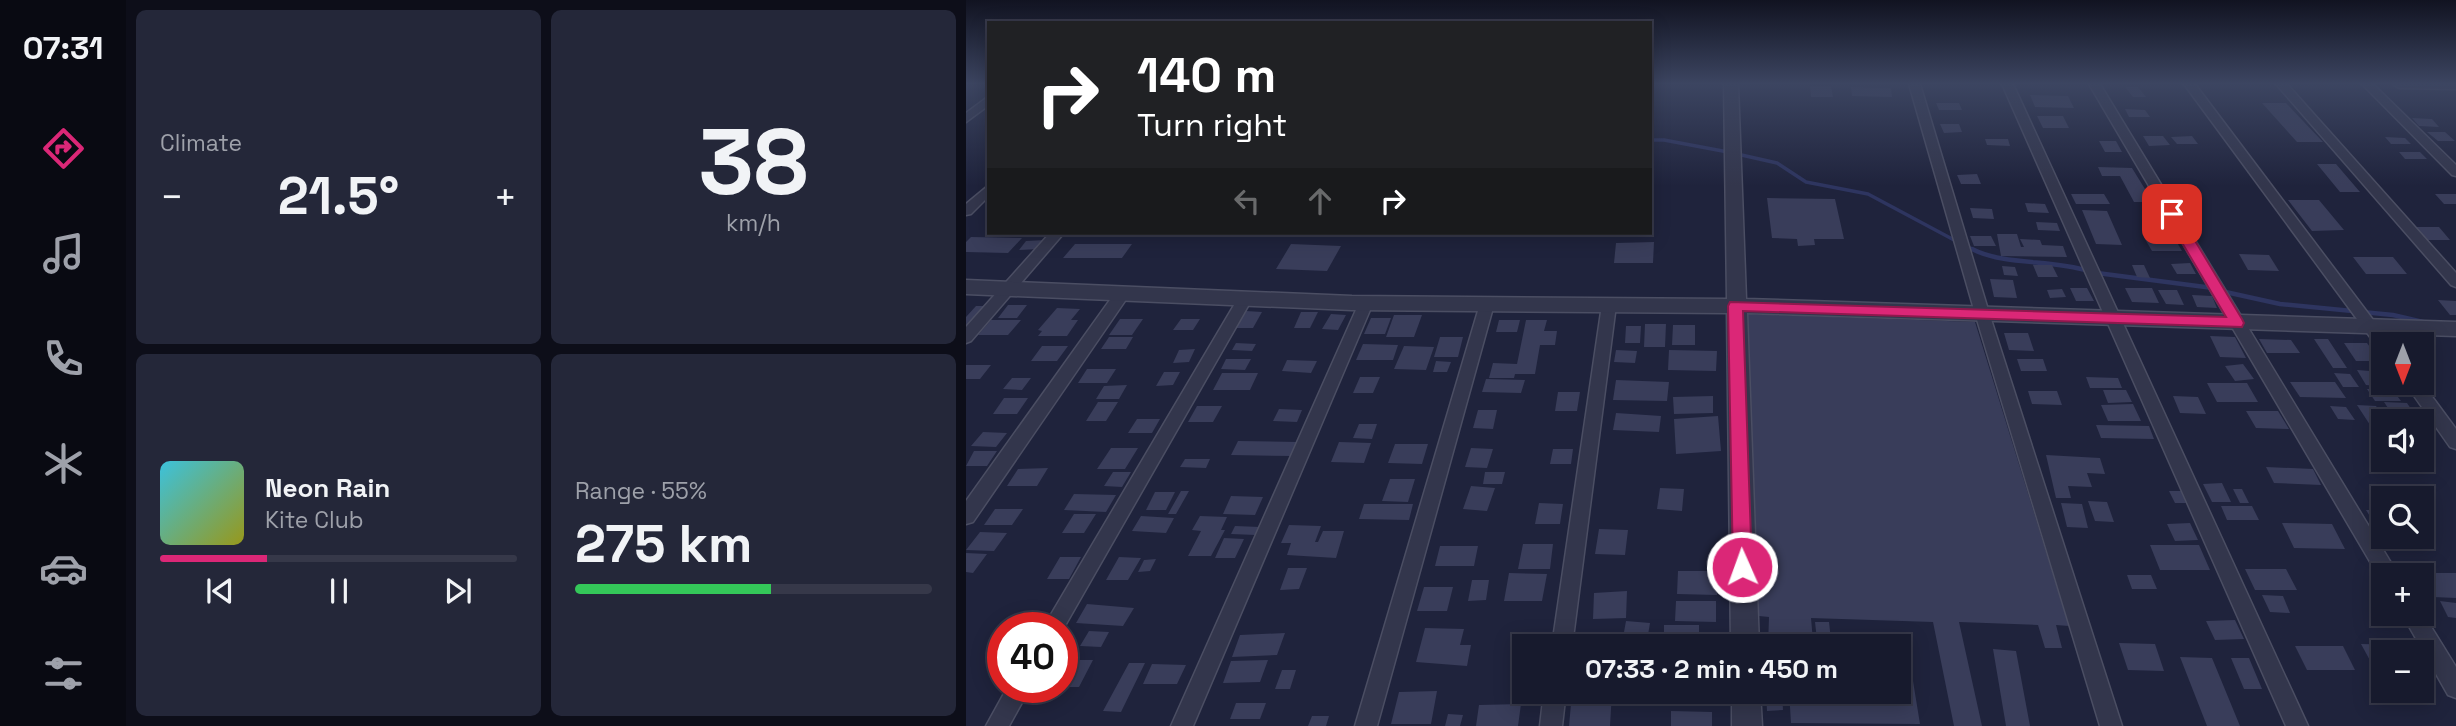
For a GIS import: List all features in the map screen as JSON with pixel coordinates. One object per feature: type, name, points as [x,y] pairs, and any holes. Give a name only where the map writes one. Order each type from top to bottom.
[{"type":"street","points":[[1731,118],[1745,634]]},
{"type":"street","points":[[1924,118],[2111,726]]},
{"type":"street","points":[[2022,118],[2110,318],[2297,726]]},
{"type":"street","points":[[2114,118],[2381,563]]},
{"type":"street","points":[[2214,118],[2374,332]]},
{"type":"street","points":[[2311,118],[2456,282]]},
{"type":"street","points":[[2401,118],[2456,172]]},
{"type":"street","points":[[966,211],[987,191]]},
{"type":"street","points":[[966,337],[1055,235]]},
{"type":"street","points":[[966,287],[1366,303],[1735,306],[2456,330]]},
{"type":"street","points":[[966,516],[1122,294]]},
{"type":"street","points":[[1062,612],[1245,299]]},
{"type":"street","points":[[1182,726],[1366,303]]},
{"type":"street","points":[[1366,726],[1487,304]]},
{"type":"street","points":[[1564,634],[1609,305]]},
{"type":"street","points":[[2422,396],[2456,442]]},
{"type":"street","points":[[2419,626],[2456,687]]},
{"type":"street","points":[[996,726],[1010,703]]},
{"type":"street","points":[[1550,726],[1553,704]]},
{"type":"street","points":[[1746,704],[1747,726]]},
{"type":"building","points":[[2038,118],[2064,118],[2069,128],[2043,128]]},
{"type":"building","points":[[2275,118],[2300,118],[2323,142],[2297,142]]},
{"type":"building","points":[[2412,118],[2432,119],[2439,127],[2419,126]]},
{"type":"building","points":[[1940,124],[1959,124],[1962,132],[1944,133]]},
{"type":"building","points":[[2427,132],[2445,132],[2455,141],[2438,141]]},
{"type":"building","points":[[2143,136],[2163,136],[2170,145],[2149,146]]},
{"type":"building","points":[[2192,136],[2198,144],[2177,144],[2171,137]]},
{"type":"building","points":[[2385,137],[2405,138],[2411,144],[2391,144]]},
{"type":"building","points":[[1985,139],[2008,139],[2010,146],[1987,145]]},
{"type":"building","points":[[2099,141],[2116,141],[2122,152],[2105,152]]},
{"type":"building","points":[[2399,152],[2420,152],[2427,159],[2405,159]]},
{"type":"building","points":[[2317,164],[2336,164],[2360,192],[2340,192]]},
{"type":"building","points":[[2098,167],[2132,168],[2153,202],[2134,202],[2120,176],[2102,176]]},
{"type":"building","points":[[1977,174],[1981,184],[1961,184],[1957,175]]},
{"type":"building","points":[[2071,194],[2104,194],[2110,204],[2076,204]]},
{"type":"building","points":[[2435,194],[2456,194],[2456,204],[2444,204]]},
{"type":"building","points":[[1767,198],[1835,199],[1844,239],[1814,239],[1815,245],[1798,246],[1797,239],[1772,238]]},
{"type":"building","points":[[2288,200],[2319,200],[2344,230],[2312,231]]},
{"type":"building","points":[[2025,203],[2045,204],[2049,213],[2028,212]]},
{"type":"building","points":[[1970,208],[1992,209],[1994,219],[1973,218]]},
{"type":"building","points":[[2082,210],[2107,211],[2122,245],[2096,244]]},
{"type":"building","points":[[2145,216],[2161,216],[2166,228],[2150,227]]},
{"type":"building","points":[[2036,222],[2057,223],[2060,231],[2038,230]]},
{"type":"building","points":[[2410,227],[2439,227],[2450,240],[2421,240]]},
{"type":"building","points":[[2144,228],[2165,228],[2170,237],[2150,237]]},
{"type":"building","points":[[1997,234],[2017,234],[2021,247],[2024,247],[2020,239],[2040,240],[2042,245],[2063,246],[2067,257],[2001,256]]},
{"type":"building","points":[[1970,236],[1991,236],[1996,246],[1974,246]]},
{"type":"building","points":[[971,237],[1022,238],[1008,253],[966,252],[966,242]]},
{"type":"building","points":[[2145,239],[2175,239],[2182,251],[2152,251]]},
{"type":"building","points":[[1046,240],[1039,249],[1019,250],[1026,241]]},
{"type":"building","points":[[1654,242],[1653,263],[1614,263],[1616,243]]},
{"type":"building","points":[[1075,244],[1132,244],[1122,258],[1063,258]]},
{"type":"building","points":[[1291,244],[1341,246],[1327,271],[1276,269]]},
{"type":"building","points":[[2239,254],[2269,255],[2279,271],[2248,270]]},
{"type":"building","points":[[2353,257],[2393,257],[2407,274],[2366,274]]},
{"type":"building","points":[[2190,263],[2196,274],[2177,274],[2171,264]]},
{"type":"building","points":[[2033,265],[2052,265],[2058,277],[2038,277]]},
{"type":"building","points":[[2132,265],[2144,265],[2150,278],[2137,277]]},
{"type":"building","points":[[2002,266],[2015,267],[2018,276],[2004,275]]},
{"type":"building","points":[[1990,279],[2013,280],[2017,298],[1994,297]]},
{"type":"building","points":[[2070,288],[2087,288],[2094,301],[2076,301]]},
{"type":"building","points":[[2125,288],[2152,288],[2159,303],[2132,302]]},
{"type":"building","points":[[2062,289],[2066,297],[2050,298],[2047,290]]},
{"type":"building","points":[[2158,290],[2177,290],[2184,305],[2166,304]]},
{"type":"building","points":[[2192,295],[2212,296],[2217,308],[2197,307]]},
{"type":"building","points":[[2438,300],[2456,301],[2456,315],[2450,315]]},
{"type":"building","points":[[1008,305],[1027,305],[1017,318],[998,318]]},
{"type":"building","points":[[976,306],[987,306],[966,327],[966,317]]},
{"type":"building","points":[[1057,308],[1080,309],[1071,320],[1078,320],[1067,336],[1038,336],[1042,331],[1038,330]]},
{"type":"building","points":[[1246,311],[1262,312],[1253,328],[1236,328]]},
{"type":"building","points":[[1301,312],[1318,312],[1310,328],[1294,328]]},
{"type":"building","points":[[1331,314],[1346,315],[1338,330],[1322,329]]},
{"type":"building","points":[[1747,314],[1975,322],[2069,626],[2056,625],[2062,648],[2045,648],[2038,625],[1959,622],[1982,726],[1954,726],[1933,622],[1811,618],[1812,634],[1768,634],[1769,617],[1759,616]]},
{"type":"building","points":[[1394,315],[1422,315],[1414,337],[1386,337]]},
{"type":"building","points":[[1371,318],[1391,318],[1385,334],[1364,334]]},
{"type":"building","points":[[1120,319],[1143,319],[1132,335],[1109,335]]},
{"type":"building","points":[[1181,319],[1200,319],[1193,330],[1173,330]]},
{"type":"building","points":[[991,320],[1021,320],[1008,335],[978,335]]},
{"type":"building","points":[[1499,320],[1520,320],[1517,332],[1496,332]]},
{"type":"building","points":[[1526,320],[1547,320],[1544,331],[1557,331],[1555,345],[1540,345],[1535,374],[1515,374],[1514,378],[1489,378],[1493,363],[1517,364]]},
{"type":"building","points":[[1645,324],[1666,324],[1665,347],[1644,347]]},
{"type":"building","points":[[1673,325],[1695,325],[1695,345],[1672,345]]},
{"type":"building","points":[[1626,326],[1641,326],[1640,343],[1625,343]]},
{"type":"building","points":[[2004,333],[2028,333],[2034,351],[2009,350]]},
{"type":"building","points":[[2210,336],[2235,337],[2246,358],[2220,357]]},
{"type":"building","points":[[1109,337],[1133,337],[1126,349],[1101,349]]},
{"type":"building","points":[[1440,337],[1463,337],[1458,357],[1434,357]]},
{"type":"building","points":[[2259,339],[2291,340],[2300,353],[2267,353]]},
{"type":"building","points":[[2314,339],[2328,339],[2347,368],[2333,368]]},
{"type":"building","points":[[1236,343],[1256,344],[1252,351],[1232,350]]},
{"type":"building","points":[[2344,343],[2367,343],[2371,349],[2371,361],[2356,361]]},
{"type":"building","points":[[1363,344],[1398,345],[1393,360],[1356,360]]},
{"type":"building","points":[[1042,346],[1068,346],[1057,361],[1031,361]]},
{"type":"building","points":[[1404,346],[1434,347],[1426,370],[1394,369]]},
{"type":"building","points":[[1195,349],[1189,362],[1173,363],[1179,350]]},
{"type":"building","points":[[1616,350],[1637,351],[1635,363],[1614,362]]},
{"type":"building","points":[[1669,350],[1717,351],[1716,371],[1668,370]]},
{"type":"building","points":[[1226,359],[1251,359],[1245,370],[1221,369]]},
{"type":"building","points":[[2017,359],[2043,359],[2047,371],[2021,371]]},
{"type":"building","points":[[1287,360],[1317,361],[1311,373],[1282,371]]},
{"type":"building","points":[[1436,361],[1451,362],[1447,372],[1433,372]]},
{"type":"building","points":[[2243,364],[2254,379],[2235,381],[2225,366]]},
{"type":"building","points":[[966,365],[991,365],[980,379],[966,379]]},
{"type":"building","points":[[1087,369],[1116,369],[1107,383],[1078,383]]},
{"type":"building","points":[[2357,370],[2371,371],[2371,385],[2366,385]]},
{"type":"building","points":[[1164,372],[1180,372],[1173,385],[1156,386]]},
{"type":"building","points":[[1222,373],[1258,373],[1250,390],[1213,390]]},
{"type":"building","points":[[2334,373],[2350,374],[2359,387],[2343,387]]},
{"type":"building","points":[[1360,377],[1380,377],[1373,393],[1353,393]]},
{"type":"building","points":[[2086,377],[2118,378],[2122,388],[2090,388]]},
{"type":"building","points":[[1012,378],[1031,378],[1022,390],[1003,389]]},
{"type":"building","points":[[1486,379],[1525,380],[1521,393],[1482,392]]},
{"type":"building","points":[[1616,380],[1669,382],[1667,401],[1613,400]]},
{"type":"building","points":[[2290,382],[2335,382],[2346,398],[2300,397]]},
{"type":"building","points":[[2207,383],[2247,383],[2258,402],[2217,402]]},
{"type":"building","points":[[1127,385],[1119,399],[1096,399],[1104,386]]},
{"type":"building","points":[[2103,390],[2126,390],[2132,402],[2108,403]]},
{"type":"building","points":[[2028,391],[2057,391],[2062,405],[2032,404]]},
{"type":"building","points":[[1558,392],[1580,392],[1577,411],[1555,411]]},
{"type":"building","points":[[1713,396],[1713,413],[1674,414],[1673,397]]},
{"type":"building","points":[[2173,396],[2198,397],[2206,414],[2180,413]]},
{"type":"building","points":[[2372,396],[2397,396],[2401,401],[2375,401]]},
{"type":"building","points":[[1004,398],[1028,398],[1017,414],[993,414]]},
{"type":"building","points":[[1098,402],[1118,402],[1106,421],[1086,421]]},
{"type":"building","points":[[2384,402],[2407,403],[2411,409],[2389,409]]},
{"type":"building","points":[[2133,404],[2141,421],[2108,421],[2101,405]]},
{"type":"building","points":[[2357,405],[2376,406],[2378,409],[2371,409],[2371,426]]},
{"type":"building","points":[[1197,406],[1222,406],[1213,422],[1188,422]]},
{"type":"building","points":[[2330,406],[2346,407],[2355,420],[2338,419]]},
{"type":"building","points":[[1279,409],[1302,410],[1297,422],[1273,421]]},
{"type":"building","points":[[1478,410],[1497,410],[1493,429],[1473,428]]},
{"type":"building","points":[[2246,411],[2278,411],[2289,429],[2256,428]]},
{"type":"building","points":[[1616,413],[1661,416],[1659,432],[1613,430]]},
{"type":"building","points":[[1718,416],[1721,451],[1676,454],[1674,419]]},
{"type":"building","points":[[1137,419],[1160,419],[1152,433],[1128,433]]},
{"type":"building","points":[[1359,424],[1377,424],[1372,439],[1353,438]]},
{"type":"building","points":[[2096,425],[2149,426],[2154,439],[2101,438]]},
{"type":"building","points":[[983,432],[1007,433],[996,447],[971,446]]},
{"type":"building","points":[[1238,441],[1298,442],[1292,456],[1231,455]]},
{"type":"building","points":[[1339,442],[1371,443],[1364,463],[1331,462]]},
{"type":"building","points":[[1395,444],[1428,444],[1422,464],[1388,463]]},
{"type":"building","points":[[1111,448],[1138,448],[1125,469],[1097,469]]},
{"type":"building","points":[[1471,448],[1493,449],[1487,468],[1465,467]]},
{"type":"building","points":[[1553,449],[1573,449],[1571,464],[1550,464]]},
{"type":"building","points":[[974,451],[997,451],[987,466],[966,466]]},
{"type":"building","points":[[2046,455],[2100,458],[2105,474],[2087,473],[2092,487],[2068,486],[2071,498],[2056,498]]},
{"type":"building","points":[[1185,459],[1210,459],[1206,468],[1180,467]]},
{"type":"building","points":[[2266,467],[2313,469],[2321,485],[2274,483]]},
{"type":"building","points":[[1048,468],[1037,486],[1007,486],[1018,469]]},
{"type":"building","points":[[1113,472],[1131,472],[1122,487],[1104,486]]},
{"type":"building","points":[[1485,472],[1505,472],[1502,484],[1483,484]]},
{"type":"building","points":[[1390,479],[1415,479],[1408,502],[1382,501]]},
{"type":"building","points":[[2222,483],[2231,502],[2212,502],[2203,484]]},
{"type":"building","points":[[1471,486],[1495,488],[1487,511],[1463,509]]},
{"type":"building","points":[[1660,488],[1684,489],[1682,511],[1657,509]]},
{"type":"building","points":[[2233,489],[2242,489],[2249,503],[2240,503]]},
{"type":"building","points":[[1181,491],[1189,491],[1176,514],[1168,514]]},
{"type":"building","points":[[2169,491],[2181,491],[2186,503],[2175,503]]},
{"type":"building","points":[[1155,492],[1175,492],[1166,510],[1146,510]]},
{"type":"building","points":[[1074,494],[1116,495],[1106,512],[1064,510]]},
{"type":"building","points":[[1231,496],[1263,497],[1255,515],[1223,514]]},
{"type":"building","points":[[2088,501],[2107,502],[2114,522],[2095,521]]},
{"type":"building","points":[[1539,503],[1563,504],[1560,524],[1535,524]]},
{"type":"building","points":[[2061,503],[2082,504],[2088,528],[2067,527]]},
{"type":"building","points":[[1364,504],[1413,504],[1409,520],[1359,519]]},
{"type":"building","points":[[2221,506],[2252,506],[2259,520],[2227,520]]},
{"type":"building","points":[[995,509],[1023,509],[1012,525],[984,525]]},
{"type":"building","points":[[1074,514],[1096,514],[1084,533],[1062,533]]},
{"type":"building","points":[[1141,516],[1174,518],[1166,533],[1132,531]]},
{"type":"building","points":[[1200,516],[1227,517],[1221,530],[1225,530],[1211,556],[1188,556],[1201,531],[1192,530]]},
{"type":"building","points":[[2190,523],[2198,540],[2175,541],[2167,524]]},
{"type":"building","points":[[2282,523],[2332,524],[2345,549],[2294,548]]},
{"type":"building","points":[[1289,525],[1321,526],[1315,542],[1318,542],[1323,531],[1344,531],[1336,558],[1287,555],[1291,543],[1281,543]]},
{"type":"building","points":[[1235,526],[1260,527],[1256,535],[1231,534]]},
{"type":"building","points":[[1599,529],[1628,530],[1625,555],[1595,554]]},
{"type":"building","points":[[980,532],[1007,533],[994,551],[966,550]]},
{"type":"building","points":[[1224,538],[1244,539],[1235,558],[1215,558]]},
{"type":"building","points":[[1523,544],[1553,544],[1550,569],[1518,569]]},
{"type":"building","points":[[2150,545],[2199,545],[2210,570],[2160,570]]},
{"type":"building","points":[[1440,546],[1478,546],[1474,566],[1435,566]]},
{"type":"building","points":[[966,553],[987,554],[973,573],[966,572]]},
{"type":"building","points":[[1060,557],[1081,557],[1069,579],[1047,579]]},
{"type":"building","points":[[1119,557],[1141,558],[1128,580],[1106,580]]},
{"type":"building","points":[[1156,559],[1150,571],[1138,572],[1144,560]]},
{"type":"building","points":[[1288,568],[1307,568],[1299,589],[1280,590]]},
{"type":"building","points":[[2245,569],[2286,569],[2297,590],[2255,590]]},
{"type":"building","points":[[1678,571],[1717,571],[1717,595],[1677,594]]},
{"type":"building","points":[[1509,573],[1547,574],[1542,601],[1504,601]]},
{"type":"building","points":[[2434,573],[2456,573],[2456,598],[2434,597]]},
{"type":"building","points":[[2127,575],[2151,575],[2157,589],[2132,589]]},
{"type":"building","points":[[1472,580],[1489,580],[1486,600],[1468,601]]},
{"type":"building","points":[[1424,587],[1453,587],[1447,611],[1417,611]]},
{"type":"building","points":[[1627,591],[1626,618],[1593,619],[1594,593]]},
{"type":"building","points":[[2262,595],[2283,596],[2290,613],[2270,612]]},
{"type":"building","points":[[1676,601],[1716,601],[1716,622],[1675,621]]},
{"type":"building","points":[[2440,601],[2456,603],[2456,618],[2448,617]]},
{"type":"building","points":[[1087,604],[1134,608],[1123,626],[1078,623]]},
{"type":"building","points":[[2235,620],[2244,639],[2215,640],[2206,621]]},
{"type":"building","points":[[1626,621],[1650,623],[1648,634],[1624,632]]},
{"type":"building","points":[[1815,622],[1829,622],[1830,634],[1816,634]]},
{"type":"building","points":[[1664,625],[1699,625],[1699,634],[1664,634]]},
{"type":"building","points":[[1425,628],[1464,629],[1460,645],[1471,645],[1467,666],[1416,662]]},
{"type":"building","points":[[1089,631],[1109,632],[1101,647],[1080,646]]},
{"type":"building","points":[[1285,633],[1277,655],[1232,657],[1240,635]]},
{"type":"building","points":[[2119,643],[2155,644],[2164,671],[2128,670]]},
{"type":"building","points":[[2361,644],[2371,644],[2371,662]]},
{"type":"building","points":[[2295,646],[2343,646],[2355,670],[2307,670]]},
{"type":"building","points":[[1993,649],[2016,651],[2030,726],[2006,726]]},
{"type":"building","points":[[2180,657],[2212,658],[2240,726],[2207,726]]},
{"type":"building","points":[[2231,658],[2249,658],[2262,689],[2244,689]]},
{"type":"building","points":[[1078,660],[1093,660],[1079,687]]},
{"type":"building","points":[[1268,660],[1260,682],[1223,683],[1231,661]]},
{"type":"building","points":[[1129,663],[1145,663],[1121,712],[1103,711]]},
{"type":"building","points":[[1152,664],[1186,665],[1177,684],[1143,684]]},
{"type":"building","points":[[1282,670],[1296,670],[1290,689],[1275,689]]},
{"type":"building","points":[[1913,681],[1920,724],[1791,723],[1790,704],[1911,704]]},
{"type":"building","points":[[1437,691],[1431,724],[1391,724],[1399,692]]},
{"type":"building","points":[[1236,703],[1266,703],[1260,719],[1230,719]]},
{"type":"building","points":[[1521,704],[1518,726],[1476,726],[1479,705]]},
{"type":"building","points":[[1571,704],[1611,704],[1610,726],[1569,726]]},
{"type":"building","points":[[1767,704],[1783,704],[1783,710],[1767,711]]},
{"type":"building","points":[[1671,711],[1712,712],[1712,726],[1671,726]]},
{"type":"building","points":[[1448,714],[1463,715],[1460,726],[1445,726]]},
{"type":"building","points":[[1312,716],[1329,716],[1326,726],[1308,726]]},
{"type":"waterway","points":[[1652,140],[1728,152]]},
{"type":"waterway","points":[[1737,154],[1777,163],[1806,182],[1868,194],[1956,241]]},
{"type":"waterway","points":[[1964,245],[1972,249]]},
{"type":"waterway","points":[[1972,249],[1999,258],[2088,271]]},
{"type":"waterway","points":[[1972,249],[1976,251]]},
{"type":"waterway","points":[[2097,273],[2213,288]]},
{"type":"waterway","points":[[2221,291],[2280,304],[2393,315],[2423,322]]},
{"type":"route","points":[[1742,567],[1735,306],[2237,323],[2172,214]]}]
